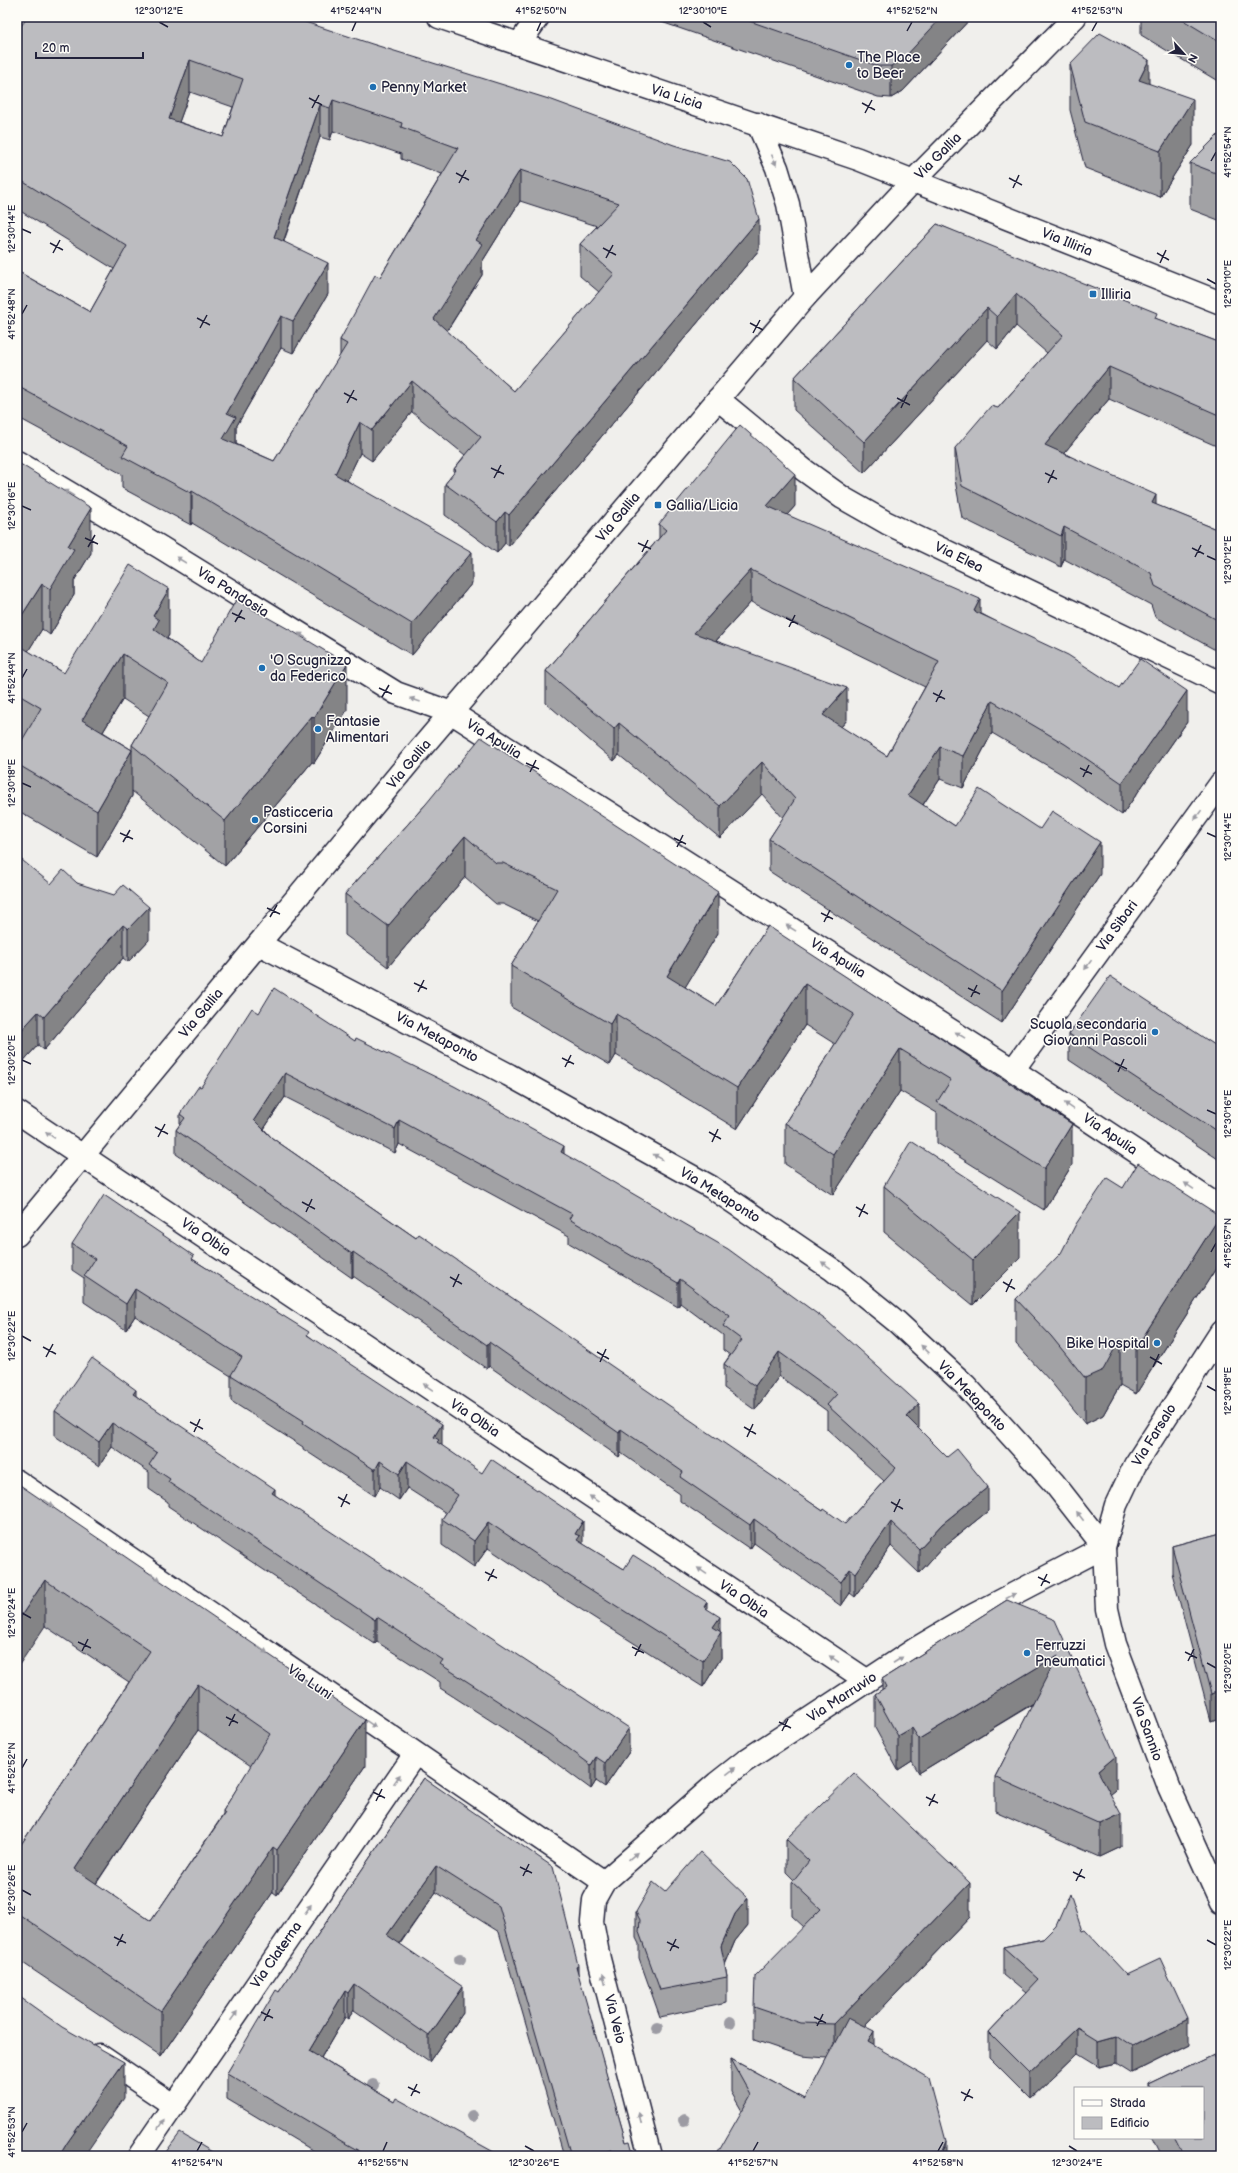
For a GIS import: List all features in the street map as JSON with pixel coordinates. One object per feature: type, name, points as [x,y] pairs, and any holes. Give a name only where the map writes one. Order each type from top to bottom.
[{"type":"street","name":"Via Licia","points":[[439,17],[758,124],[913,181]]},
{"type":"street","points":[[520,44],[538,17]]},
{"type":"street","name":"Via Gallia","points":[[17,1235],[452,713],[806,297],[913,181],[1075,17]]},
{"type":"street","points":[[758,124],[777,168],[788,204],[806,297]]},
{"type":"street","name":"Via Illiria","points":[[913,181],[1221,303]]},
{"type":"street","name":"Via Elea","points":[[718,399],[804,470],[844,498],[887,523],[1221,683]]},
{"type":"street","name":"Via Pandosia","points":[[17,462],[166,551],[396,693],[452,713]]},
{"type":"street","name":"Via Apulia","points":[[452,713],[1014,1070],[1221,1208]]},
{"type":"street","name":"Via Sibari","points":[[1014,1070],[1221,783]]},
{"type":"street","name":"Via Metaponto","points":[[259,944],[509,1074],[711,1187],[833,1270],[897,1322],[964,1386],[1054,1483],[1104,1547]]},
{"type":"street","name":"Via Olbia","points":[[17,1112],[83,1157],[123,1181],[866,1680]]},
{"type":"street","name":"Via Farsalo","points":[[1104,1547],[1116,1505],[1135,1465],[1221,1332]]},
{"type":"street","name":"Via Luni","points":[[17,1481],[604,1882]]},
{"type":"street","name":"Via Marruvio","points":[[604,1882],[705,1793],[745,1761],[866,1680],[966,1619],[1104,1547]]},
{"type":"street","name":"Via Sannio","points":[[1104,1547],[1108,1609],[1115,1644],[1169,1787],[1221,1902]]},
{"type":"street","name":"Via Claterna","points":[[139,2156],[415,1754]]},
{"type":"street","name":"Via Veio","points":[[604,1882],[594,1900],[592,1922],[599,1959],[650,2156]]},
{"type":"street","points":[[83,2044],[173,2105]]},
{"type":"building","points":[[28,17],[290,17],[552,100],[674,145],[730,162],[747,179],[759,219],[509,515],[505,512],[497,522],[445,484],[456,470],[454,469],[481,437],[412,381],[372,430],[360,422],[335,474],[472,552],[412,624],[192,491],[191,493],[122,456],[128,446],[17,386],[17,271],[90,312],[127,246],[17,178],[17,31]],"holes":[[[190,60],[243,79],[223,137],[169,119]],[[333,100],[402,123],[401,127],[458,148],[380,277],[375,275],[340,340],[347,344],[274,461],[223,439],[236,417],[227,413],[281,316],[293,321],[328,263],[274,237],[320,105],[330,108]],[[520,170],[619,203],[580,244],[614,274],[514,391],[434,319],[482,244],[476,240]]]},
{"type":"building","points":[[738,17],[942,17],[903,59],[891,66],[878,66]]},
{"type":"building","points":[[1178,17],[1221,17],[1221,43]]},
{"type":"building","points":[[1100,33],[1149,60],[1139,80],[1193,99],[1160,151],[1085,122],[1070,64]]},
{"type":"building","points":[[1221,132],[1221,175],[1190,163]]},
{"type":"building","points":[[937,224],[1157,313],[1155,318],[1221,343],[1221,416],[1109,367],[1045,445],[1156,495],[1152,503],[1221,531],[1221,622],[1155,586],[1151,573],[1064,527],[1061,536],[962,486],[955,448],[991,406],[998,408],[1063,335],[1016,294],[997,317],[987,308],[864,442],[794,378]]},
{"type":"building","points":[[740,425],[795,474],[767,506],[980,599],[974,611],[1068,655],[1119,688],[1140,659],[1187,691],[1122,783],[1065,744],[992,701],[963,756],[940,747],[908,795],[955,826],[979,789],[1040,829],[1052,811],[1100,842],[1002,991],[769,839],[795,799],[762,762],[720,806],[619,723],[614,729],[546,671],[666,530],[659,524]],"holes":[[[751,570],[939,662],[887,756],[823,715],[847,688],[694,633]]]},
{"type":"building","points":[[17,462],[91,508],[68,546],[74,549],[50,589],[42,584],[17,623]]},
{"type":"building","points":[[130,565],[169,589],[153,616],[159,620],[154,629],[201,663],[236,600],[347,664],[314,718],[312,716],[225,821],[132,745],[168,683],[123,654],[82,720],[132,750],[97,811],[17,764],[17,749],[41,708],[17,694],[17,644],[64,673]]},
{"type":"building","points":[[481,737],[718,892],[667,976],[716,1006],[768,926],[1072,1124],[1044,1169],[937,1102],[951,1080],[900,1049],[833,1154],[785,1123],[854,1014],[805,984],[737,1088],[616,1014],[610,1024],[511,966],[557,889],[503,863],[496,863],[465,836],[388,926],[345,894],[426,804]]},
{"type":"building","points":[[17,856],[51,884],[63,870],[77,883],[114,895],[123,885],[149,907],[128,929],[123,925],[44,1017],[38,1012],[17,1035]]},
{"type":"building","points":[[1110,976],[1221,1049],[1221,1134],[1069,1034]]},
{"type":"building","points":[[274,988],[355,1041],[356,1038],[454,1086],[564,1146],[561,1152],[728,1249],[827,1321],[919,1404],[907,1417],[947,1457],[957,1449],[988,1487],[942,1524],[919,1549],[891,1522],[855,1573],[850,1569],[841,1582],[754,1519],[750,1525],[680,1477],[683,1472],[621,1429],[619,1433],[489,1342],[487,1345],[353,1252],[352,1254],[176,1130],[185,1118],[180,1114],[199,1086],[201,1087],[252,1008],[259,1013]],"holes":[[[285,1073],[395,1129],[399,1120],[572,1214],[569,1219],[678,1283],[680,1279],[730,1316],[723,1326],[742,1340],[724,1364],[755,1386],[779,1352],[837,1394],[827,1405],[896,1468],[845,1524],[824,1509],[823,1511],[419,1234],[416,1238],[272,1138],[254,1120]]]},
{"type":"building","points":[[911,1141],[1020,1212],[973,1260],[884,1186]]},
{"type":"building","points":[[1138,1163],[1220,1216],[1136,1348],[1120,1339],[1103,1370],[1085,1378],[1051,1336],[1016,1299],[1061,1253],[1076,1224],[1107,1178],[1123,1188]]},
{"type":"building","points":[[104,1195],[194,1256],[192,1259],[309,1332],[307,1335],[442,1424],[434,1437],[439,1440],[437,1442],[482,1473],[491,1459],[583,1521],[575,1534],[580,1536],[577,1540],[624,1569],[633,1555],[707,1602],[704,1607],[720,1617],[713,1627],[721,1632],[703,1661],[552,1565],[488,1522],[474,1541],[442,1519],[458,1495],[407,1461],[399,1474],[380,1461],[375,1470],[303,1423],[304,1421],[231,1375],[242,1357],[135,1289],[126,1304],[84,1276],[95,1259],[72,1244]]},
{"type":"building","points":[[92,1358],[136,1390],[133,1394],[275,1489],[272,1493],[629,1728],[605,1763],[596,1757],[591,1765],[549,1734],[440,1664],[443,1660],[377,1617],[375,1620],[168,1482],[170,1479],[149,1465],[157,1453],[112,1423],[99,1442],[55,1411]]},
{"type":"building","points":[[17,1483],[365,1720],[277,1850],[273,1847],[161,2011],[17,1913],[17,1844],[20,1846],[150,1651],[45,1580],[17,1622]],"holes":[[[198,1684],[270,1734],[223,1811],[225,1813],[151,1921],[75,1869]]]},
{"type":"building","points":[[1221,1533],[1221,1705],[1216,1692],[1211,1694],[1172,1546]]},
{"type":"building","points":[[1007,1600],[1055,1620],[1116,1756],[1098,1771],[1121,1814],[1100,1824],[995,1777],[1058,1655],[919,1739],[912,1728],[898,1736],[875,1694],[886,1687],[882,1679]]},
{"type":"building","points":[[854,1773],[970,1883],[834,2024],[801,2023],[754,2007],[755,1976],[821,1909],[792,1882],[809,1861],[786,1839]]},
{"type":"building","points":[[424,1778],[553,1867],[578,1965],[576,1966],[626,2142],[630,2141],[634,2156],[613,2156],[612,2150],[592,2156],[571,2156],[499,1906],[436,1866],[387,1935],[463,1987],[429,2036],[354,1984],[348,1993],[345,1991],[309,2051],[394,2102],[396,2098],[501,2156],[368,2156],[227,2073],[276,1990],[279,1992]]},
{"type":"building","points":[[700,1852],[748,1898],[735,1914],[721,1946],[727,1977],[660,1990],[639,1932],[640,1920],[636,1912],[653,1882],[665,1892]]},
{"type":"building","points":[[1070,1894],[1082,1931],[1085,1930],[1126,1974],[1160,1958],[1188,2019],[1132,2047],[1116,2036],[1098,2041],[1077,2028],[1030,2073],[989,2032],[1039,1979],[1003,1947],[1043,1939],[1056,1926]]},
{"type":"building","points":[[17,1995],[62,2027],[124,2062],[67,2143],[61,2153],[62,2156],[17,2156]]},
{"type":"building","points":[[848,2018],[874,2031],[868,2042],[929,2078],[946,2141],[940,2156],[716,2156],[751,2095],[731,2059],[805,2099]]},
{"type":"building","points":[[1213,2053],[1221,2072],[1221,2156],[1184,2156],[1176,2139],[1204,2139],[1204,2087],[1150,2087],[1148,2084]]},
{"type":"building","points":[[180,2133],[219,2156],[163,2156]]},
{"type":"place","name":"The Place to Beer","points":[[849,65]]},
{"type":"place","name":"Penny Market","points":[[373,87]]},
{"type":"place","name":"Illiria","points":[[1093,294]]},
{"type":"place","name":"Gallia/Licia","points":[[658,505]]},
{"type":"place","name":"'O Scugnizzo da Federico","points":[[262,668]]},
{"type":"place","name":"Fantasie Alimentari","points":[[318,729]]},
{"type":"place","name":"Pasticceria Corsini","points":[[255,820]]},
{"type":"place","name":"Scuola secondaria Giovanni Pascoli","points":[[1155,1032]]},
{"type":"place","name":"Bike Hospital","points":[[1157,1343]]},
{"type":"place","name":"Ferruzzi Pneumatici","points":[[1027,1653]]}]
